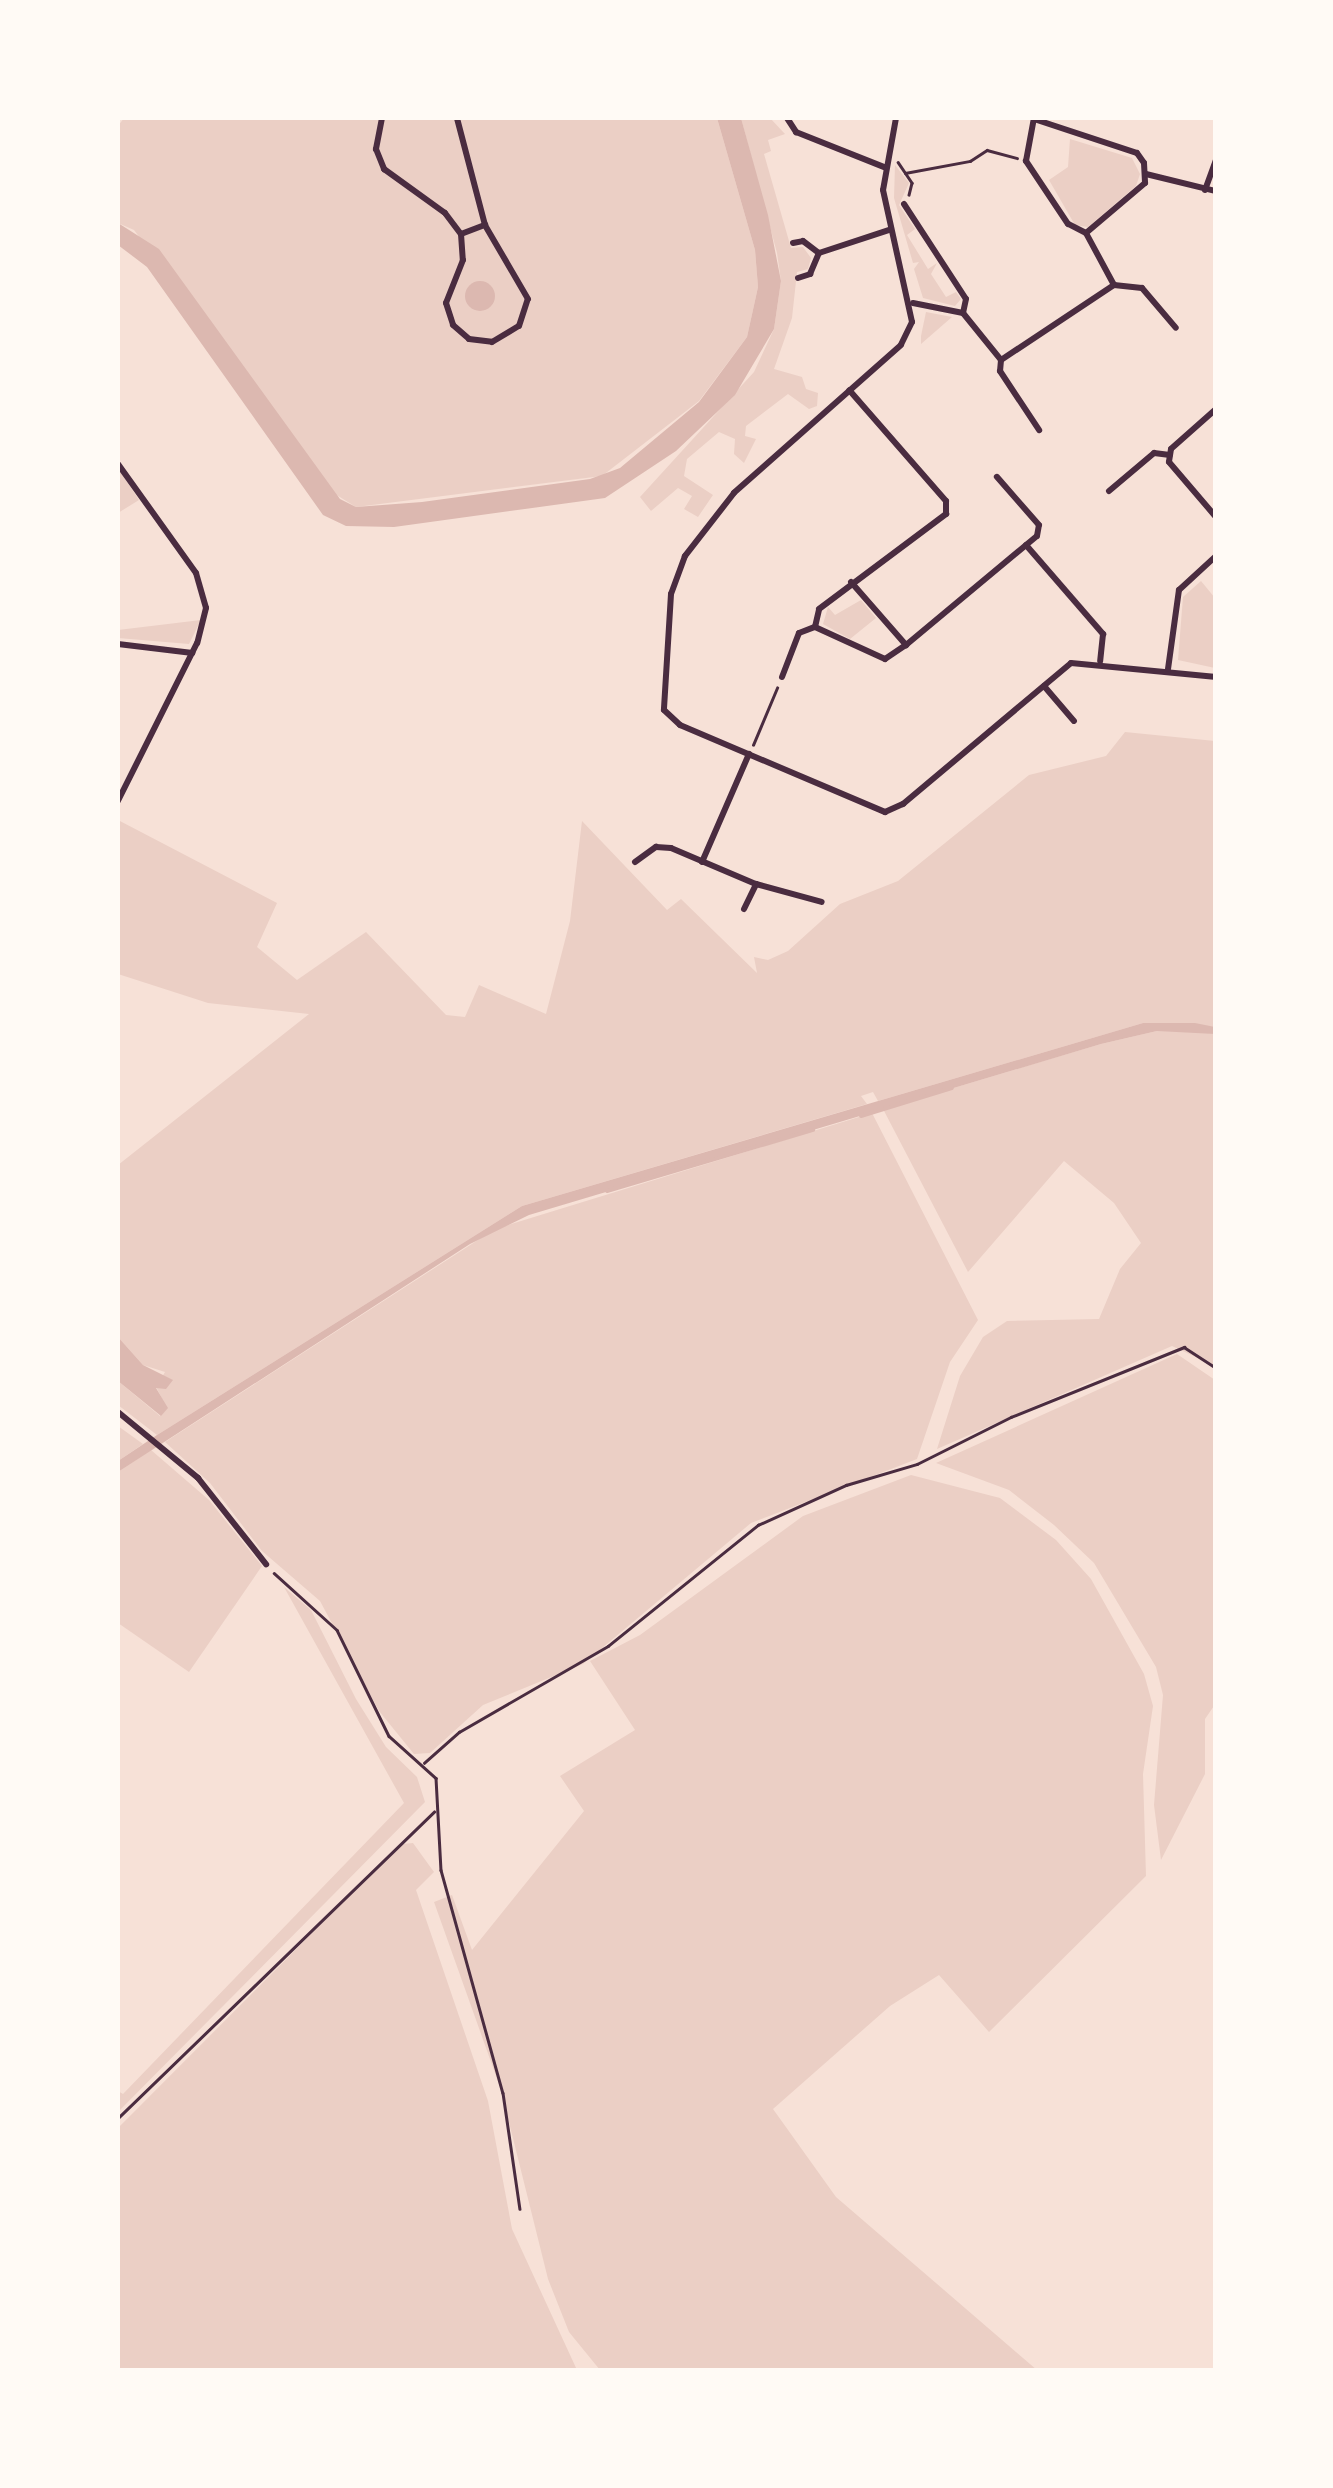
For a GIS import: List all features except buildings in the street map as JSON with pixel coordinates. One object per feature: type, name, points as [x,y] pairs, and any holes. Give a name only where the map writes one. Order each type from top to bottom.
[{"type":"street","points":[[382,118],[376,149],[384,169],[445,213],[461,234],[464,260],[448,314],[469,339],[501,339],[518,326],[528,299],[484,224],[456,118]]},
{"type":"street","points":[[788,118],[796,132],[886,164]]},
{"type":"street","points":[[896,118],[886,164],[889,230],[913,303],[901,345],[734,493],[676,575],[664,710],[680,725],[885,812],[903,804],[1071,664],[1100,661],[1216,676]]},
{"type":"street","points":[[1086,233],[1145,183],[1146,174],[1137,154],[1034,118],[1025,155],[1068,224],[1086,233],[1114,285]]},
{"type":"street","points":[[1205,190],[1216,160]]},
{"type":"street","points":[[1146,174],[1216,191]]},
{"type":"street","points":[[904,204],[966,298],[962,313]]},
{"type":"street","points":[[461,234],[484,224]]},
{"type":"street","points":[[819,252],[889,230]]},
{"type":"street","points":[[793,242],[803,241],[819,252]]},
{"type":"street","points":[[798,278],[810,274],[819,252]]},
{"type":"street","points":[[1001,360],[1114,285],[1142,288],[1176,328]]},
{"type":"street","points":[[913,303],[962,313],[989,354],[1001,360]]},
{"type":"street","points":[[1001,360],[1000,371],[1039,430]]},
{"type":"street","points":[[815,627],[819,610],[882,556],[901,552],[944,516],[946,503],[849,390]]},
{"type":"street","points":[[1170,455],[1216,409]]},
{"type":"street","points":[[1109,491],[1154,453],[1170,455],[1216,518]]},
{"type":"street","points":[[118,464],[200,582],[205,617],[192,653],[122,782],[118,802]]},
{"type":"street","points":[[782,677],[798,634],[815,627],[884,659],[906,646],[1026,545],[1039,526],[997,477]]},
{"type":"street","points":[[1026,545],[1102,634],[1100,661]]},
{"type":"street","points":[[1168,669],[1179,590],[1216,556]]},
{"type":"street","points":[[851,582],[906,646]]},
{"type":"street","points":[[118,644],[192,653]]},
{"type":"street","points":[[1044,686],[1074,721]]},
{"type":"street","points":[[702,862],[749,754]]},
{"type":"street","points":[[635,862],[656,847],[756,884],[822,902]]},
{"type":"street","points":[[744,909],[756,884]]},
{"type":"street","points":[[118,1412],[198,1478],[266,1564]]},
{"type":"path","points":[[905,173],[970,161],[987,150],[1015,159],[1025,155]]},
{"type":"path","points":[[886,164],[905,173],[912,183],[904,204]]},
{"type":"path","points":[[749,754],[782,677]]},
{"type":"path","points":[[424,1763],[459,1732],[608,1646],[758,1525],[846,1485],[918,1464],[1012,1417],[1184,1347],[1216,1368]]},
{"type":"path","points":[[266,1564],[337,1630],[382,1726],[436,1778],[435,1811],[442,1870],[504,2093],[520,2209]]},
{"type":"path","points":[[118,2118],[435,1811]]},
{"type":"shaded area","points":[[124,118],[717,118],[755,250],[758,287],[747,337],[699,401],[602,476],[356,507],[330,491],[134,230],[118,223],[118,126]]},
{"type":"shaded area","points":[[717,118],[741,118],[768,215],[781,281],[774,329],[735,395],[676,451],[605,498],[394,527],[346,526],[323,515],[147,267],[118,245],[118,223],[159,249],[340,499],[356,507],[590,479],[620,468],[699,402],[747,337],[758,287],[755,250]]},
{"type":"shaded area","points":[[741,118],[770,118],[785,134],[768,140],[771,151],[764,154],[791,248],[803,247],[811,258],[808,269],[797,272],[792,318],[774,369],[802,377],[806,389],[818,393],[817,406],[809,409],[788,394],[746,426],[745,436],[756,439],[744,463],[734,454],[735,439],[719,432],[687,459],[684,476],[713,495],[698,517],[684,509],[692,496],[678,488],[651,511],[640,497],[754,372],[774,329],[781,281],[777,253]]},
{"type":"shaded area","points":[[1070,139],[1132,158],[1140,174],[1136,186],[1088,227],[1075,225],[1049,180],[1068,167]]},
{"type":"shaded area","points":[[895,165],[909,183],[899,205],[915,229],[907,235],[928,269],[937,263],[931,274],[946,297],[956,292],[961,299],[955,306],[923,298],[914,269],[919,262],[913,263],[894,198]]},
{"type":"shaded area","points":[[480,281],[494,290],[495,296],[486,310],[480,311],[466,302],[465,296],[474,282]]},
{"type":"shaded area","points":[[926,312],[952,317],[921,344],[921,336]]},
{"type":"shaded area","points":[[118,468],[139,500],[118,513]]},
{"type":"shaded area","points":[[1201,581],[1215,598],[1215,668],[1178,660],[1183,597]]},
{"type":"shaded area","points":[[861,600],[876,618],[850,639],[823,624],[828,607],[835,615]]},
{"type":"shaded area","points":[[201,620],[189,644],[118,638],[118,630]]},
{"type":"shaded area","points":[[1125,732],[1215,741],[1215,1027],[1143,1023],[878,1101],[873,1092],[861,1096],[867,1104],[522,1206],[157,1435],[118,1405],[118,1381],[160,1416],[167,1408],[156,1387],[165,1372],[143,1365],[118,1337],[118,1165],[309,1014],[208,1003],[118,974],[118,820],[277,903],[257,947],[297,980],[366,932],[446,1015],[465,1017],[479,985],[546,1014],[570,921],[582,821],[667,910],[681,899],[757,973],[754,957],[768,960],[788,951],[840,904],[898,881],[1029,775],[1106,756]]},
{"type":"shaded area","points":[[1143,1023],[1195,1023],[1215,1027],[1215,1034],[1157,1031],[1101,1044],[529,1215],[470,1244],[118,1472],[118,1461],[157,1435],[522,1206]]},
{"type":"shaded area","points":[[1201,1030],[1215,1034],[1215,1366],[1172,1346],[937,1449],[960,1376],[983,1337],[1007,1321],[1099,1319],[1120,1269],[1141,1243],[1114,1203],[1064,1161],[968,1272],[883,1109],[1101,1044],[1157,1031]]},
{"type":"shaded area","points":[[872,1113],[978,1320],[950,1362],[917,1459],[751,1523],[583,1664],[483,1705],[430,1753],[414,1754],[379,1711],[320,1601],[262,1551],[210,1483],[165,1442],[495,1229]]},
{"type":"shaded area","points":[[118,1337],[143,1365],[173,1380],[166,1389],[156,1388],[168,1408],[161,1416],[118,1381]]},
{"type":"shaded area","points":[[1177,1354],[1215,1380],[1216,1703],[1205,1719],[1205,1774],[1161,1860],[1154,1805],[1163,1695],[1156,1667],[1094,1563],[1054,1525],[1009,1490],[936,1463]]},
{"type":"shaded area","points":[[118,1426],[143,1444],[118,1461]]},
{"type":"shaded area","points":[[151,1450],[209,1500],[262,1566],[189,1672],[118,1623],[118,1472]]},
{"type":"shaded area","points":[[911,1475],[1000,1498],[1056,1540],[1091,1579],[1144,1674],[1153,1706],[1143,1774],[1146,1876],[989,2032],[939,1975],[890,2006],[773,2109],[836,2197],[1037,2370],[600,2370],[569,2332],[548,2279],[501,2090],[434,1902],[452,1895],[472,1950],[584,1811],[560,1776],[635,1730],[590,1661],[640,1635],[803,1516]]},
{"type":"shaded area","points":[[284,1587],[311,1610],[356,1699],[386,1747],[417,1777],[425,1802],[118,2112],[118,2091],[123,2094],[404,1803]]},
{"type":"shaded area","points":[[413,1843],[434,1872],[416,1890],[488,2101],[512,2229],[577,2370],[118,2370],[118,2128],[374,1871],[403,1844]]},
{"type":"waterway","points":[[861,1116],[952,1088]]},
{"type":"waterway","points":[[607,1191],[813,1130]]}]
